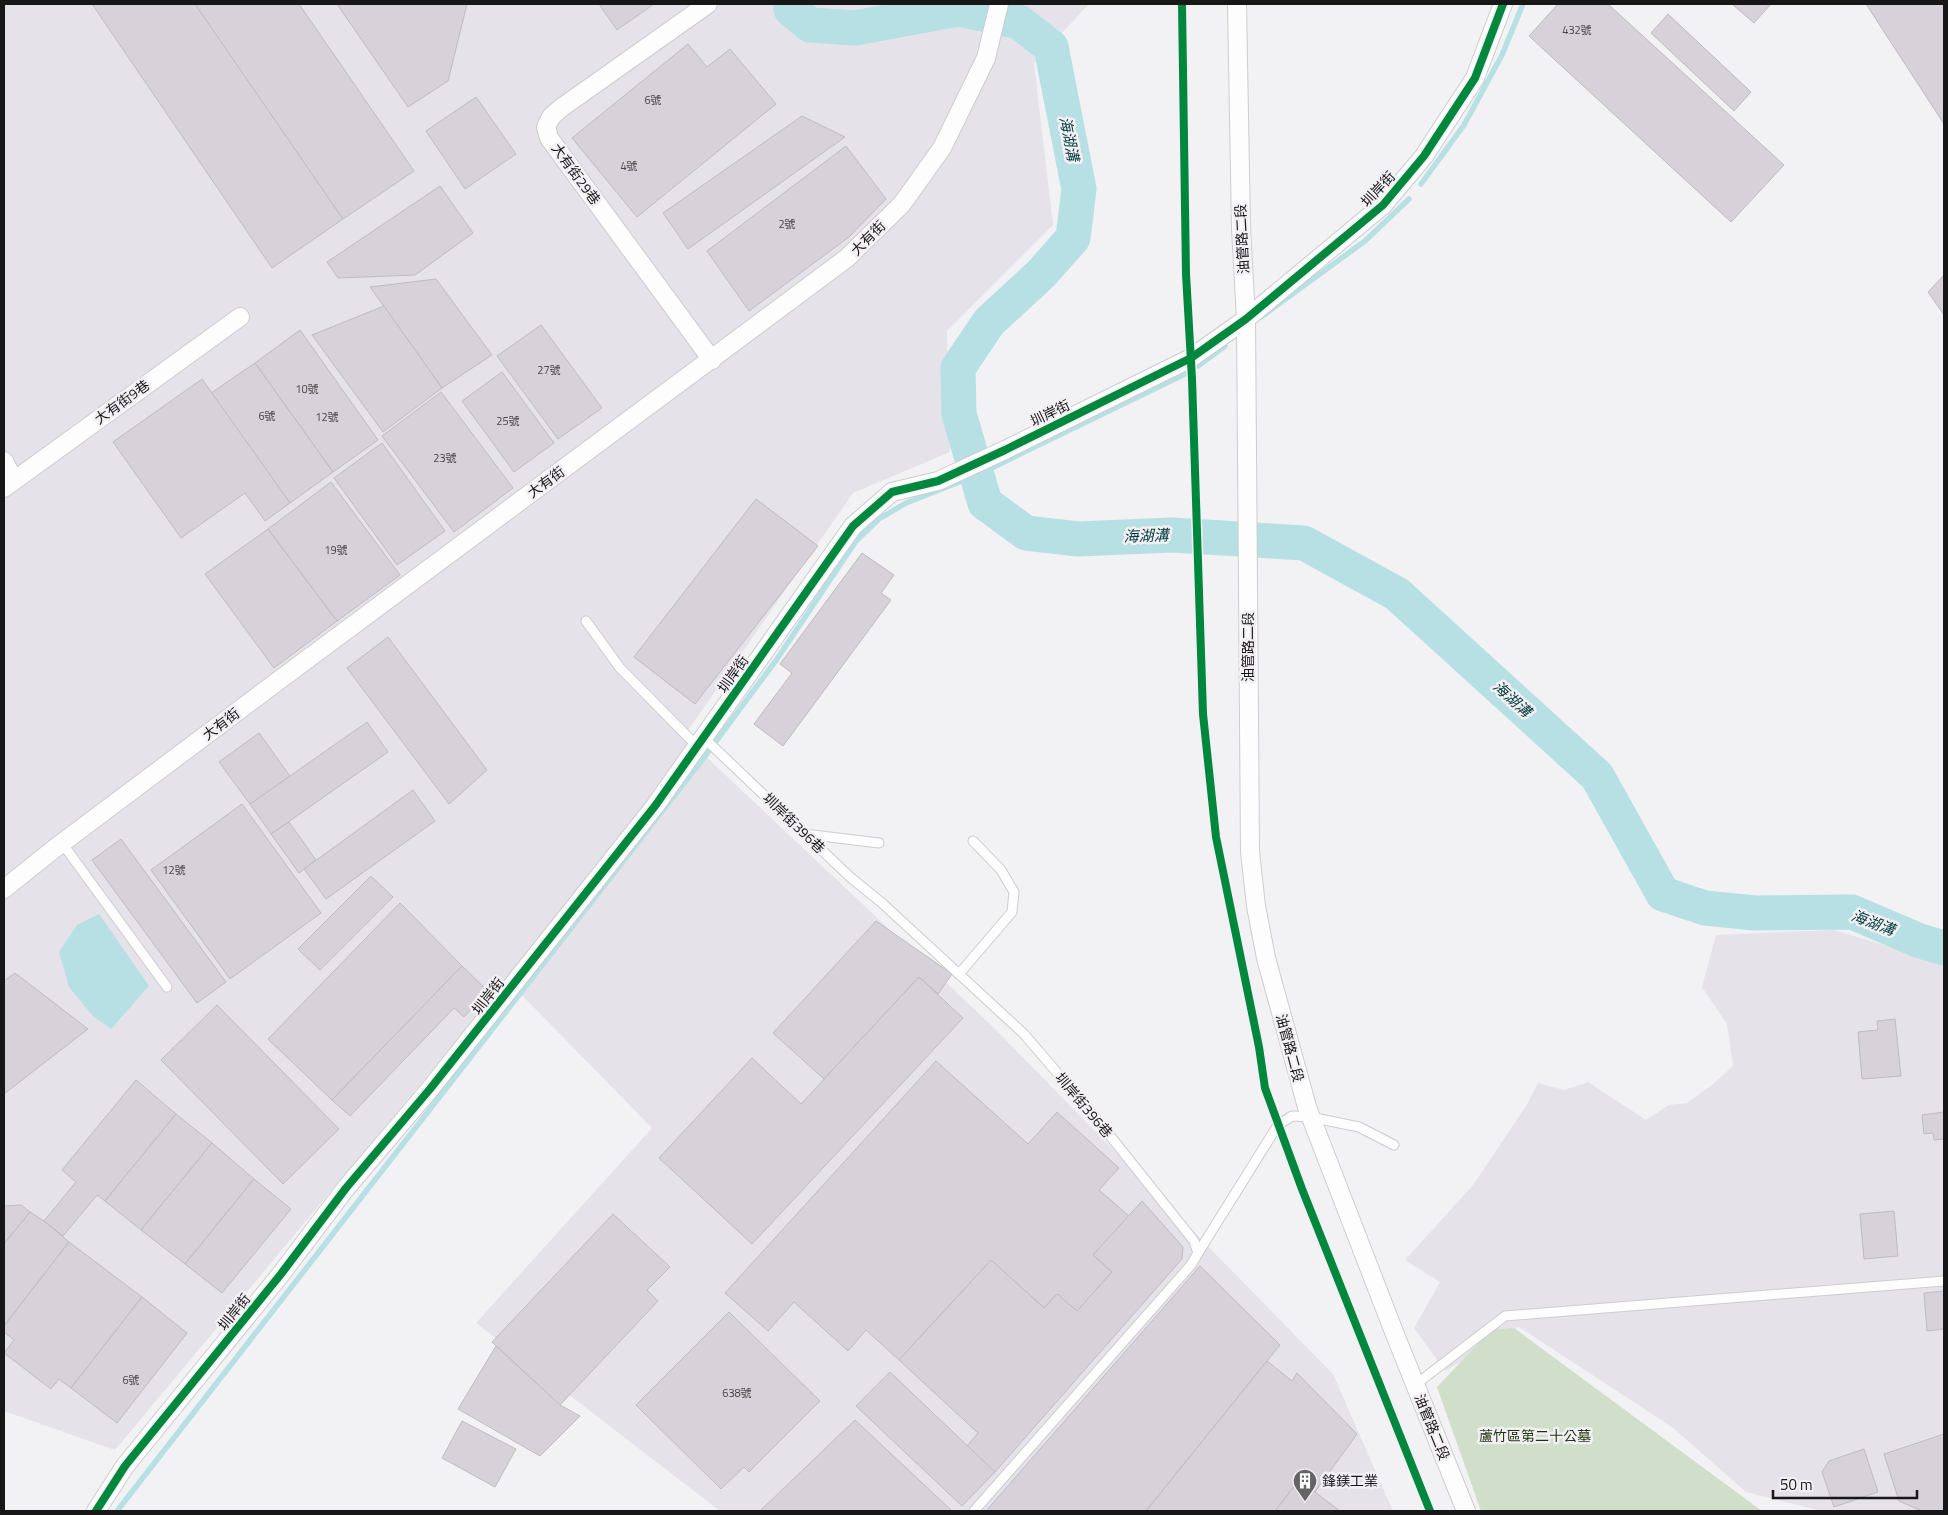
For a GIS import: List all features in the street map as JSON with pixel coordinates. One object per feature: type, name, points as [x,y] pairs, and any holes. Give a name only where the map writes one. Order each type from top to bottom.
[{"type":"street","name":"大有街29巷","points":[[708,4],[561,108],[551,117],[546,127],[549,138],[712,360]]},
{"type":"street","name":"大有街","points":[[4,888],[847,258],[902,204],[942,148],[986,58],[999,4]]},
{"type":"street","name":"油管路二段","points":[[1237,4],[1240,228],[1246,319],[1250,852],[1256,906],[1266,958],[1310,1117],[1466,1511]]},
{"type":"street","name":"圳岸街","points":[[96,1511],[125,1466],[281,1274],[346,1188],[430,1090],[654,806],[854,526],[892,492],[938,480],[1006,450],[1191,358],[1246,319],[1383,205],[1424,156],[1474,78],[1503,4]]},
{"type":"street","name":"大有街9巷","points":[[9,484],[240,317]]},
{"type":"street","points":[[4,461],[9,484]]},
{"type":"lane","name":"圳岸街396巷","points":[[586,621],[620,668],[702,740],[722,755],[850,876],[882,903],[1024,1034],[1095,1117],[1182,1226],[1194,1242],[1198,1253]]},
{"type":"lane","points":[[805,834],[878,843]]},
{"type":"lane","points":[[959,974],[1012,912],[1014,892],[1000,870],[973,841]]},
{"type":"lane","points":[[62,843],[167,987]]},
{"type":"lane","points":[[974,1511],[1192,1265],[1278,1125],[1292,1116],[1310,1117],[1359,1127],[1394,1146]]},
{"type":"lane","points":[[1415,1385],[1505,1316],[1944,1281]]},
{"type":"shaded area","points":[[4,4],[1089,4],[1034,63],[1053,225],[947,331],[950,452],[853,493],[684,736],[991,1025],[1333,1374],[1393,1511],[720,1511],[476,1323],[652,1128],[507,980],[115,1450],[4,1411]]},
{"type":"shaded area","points":[[1834,930],[1944,963],[1944,1511],[1822,1511],[1746,1492],[1672,1427],[1519,1327],[1445,1371],[1414,1328],[1440,1282],[1405,1260],[1473,1185],[1526,1106],[1538,1083],[1564,1090],[1588,1082],[1646,1120],[1669,1105],[1687,1103],[1712,1085],[1733,1066],[1727,1024],[1702,987],[1716,935]]},
{"type":"green space","name":"蘆竹區第二十公墓","points":[[1514,1328],[1762,1511],[1481,1511],[1437,1387],[1491,1330]]},
{"type":"water","points":[[99,914],[149,986],[111,1029],[93,1016],[69,987],[59,952],[77,925]]},
{"type":"building","points":[[92,4],[196,4],[343,219],[272,268]]},
{"type":"building","points":[[195,4],[299,4],[414,171],[343,219]]},
{"type":"building","points":[[337,4],[467,4],[448,81],[408,107]]},
{"type":"building","points":[[599,4],[654,4],[617,30]]},
{"type":"building","points":[[1558,4],[1608,4],[1784,165],[1731,222],[1529,36]]},
{"type":"building","points":[[1732,4],[1771,4],[1754,23]]},
{"type":"building","points":[[1866,4],[1944,4],[1944,124]]},
{"type":"building","points":[[1668,14],[1751,92],[1734,111],[1651,33]]},
{"type":"building","points":[[688,44],[707,67],[730,49],[776,104],[637,217],[572,138]]},
{"type":"building","points":[[476,97],[516,154],[465,189],[426,131]]},
{"type":"building","points":[[802,116],[845,137],[688,249],[663,213]]},
{"type":"building","points":[[846,146],[886,199],[849,237],[749,311],[707,251]]},
{"type":"building","points":[[440,186],[473,233],[415,275],[338,278],[327,262]]},
{"type":"building","points":[[1944,275],[1944,315],[1928,292]]},
{"type":"building","points":[[436,279],[492,355],[442,388],[370,287]]},
{"type":"building","points":[[384,306],[442,388],[383,432],[312,335]]},
{"type":"building","points":[[541,325],[602,408],[558,439],[497,356]]},
{"type":"building","points":[[300,330],[378,440],[333,472],[255,363]]},
{"type":"building","points":[[255,363],[333,472],[290,503],[211,393]]},
{"type":"building","points":[[502,372],[554,443],[514,472],[462,401]]},
{"type":"building","points":[[202,379],[290,503],[265,521],[245,493],[181,538],[113,442]]},
{"type":"building","points":[[441,392],[513,488],[454,532],[382,436]]},
{"type":"building","points":[[382,443],[445,531],[397,565],[334,478]]},
{"type":"building","points":[[331,482],[400,575],[337,621],[268,529]]},
{"type":"building","points":[[756,499],[818,546],[695,704],[634,657]]},
{"type":"building","points":[[268,529],[337,621],[274,668],[205,574]]},
{"type":"building","points":[[862,553],[894,575],[881,593],[891,600],[783,746],[754,724],[792,673],[780,664]]},
{"type":"building","points":[[388,637],[487,770],[449,804],[347,668]]},
{"type":"building","points":[[367,722],[388,752],[271,834],[250,804]]},
{"type":"building","points":[[259,733],[290,776],[250,804],[219,762]]},
{"type":"building","points":[[413,790],[435,821],[326,899],[304,869]]},
{"type":"building","points":[[242,804],[321,913],[230,979],[151,870]]},
{"type":"building","points":[[289,822],[316,860],[299,873],[271,834]]},
{"type":"building","points":[[121,839],[226,982],[197,1003],[92,860]]},
{"type":"building","points":[[371,876],[393,897],[320,970],[298,949]]},
{"type":"building","points":[[400,903],[462,966],[332,1100],[268,1039]]},
{"type":"building","points":[[876,921],[952,974],[938,994],[919,977],[824,1079],[773,1033]]},
{"type":"building","points":[[462,966],[488,991],[464,1017],[454,1008],[350,1116],[332,1100]]},
{"type":"building","points":[[15,973],[88,1029],[4,1094],[4,981]]},
{"type":"building","points":[[919,977],[963,1018],[752,1244],[659,1158],[752,1058],[801,1104]]},
{"type":"building","points":[[217,1005],[339,1129],[283,1184],[161,1060]]},
{"type":"building","points":[[1895,1019],[1901,1076],[1862,1079],[1858,1032],[1878,1030],[1877,1021]]},
{"type":"building","points":[[936,1061],[1028,1144],[1057,1112],[1119,1168],[1099,1190],[1129,1216],[1093,1255],[1112,1272],[1077,1311],[1057,1294],[1044,1308],[991,1260],[899,1360],[866,1330],[848,1351],[794,1302],[768,1331],[725,1293]]},
{"type":"building","points":[[136,1080],[176,1114],[105,1201],[97,1195],[63,1236],[44,1221],[76,1182],[62,1170]]},
{"type":"building","points":[[1944,1112],[1944,1139],[1934,1140],[1933,1133],[1924,1134],[1922,1115]]},
{"type":"building","points":[[176,1114],[212,1143],[141,1230],[105,1201]]},
{"type":"building","points":[[212,1143],[254,1179],[185,1264],[141,1230]]},
{"type":"building","points":[[254,1179],[291,1209],[222,1293],[185,1264]]},
{"type":"building","points":[[1142,1201],[1183,1247],[1182,1259],[995,1472],[967,1446],[978,1433],[899,1360],[991,1260],[1044,1308],[1057,1294],[1077,1311],[1112,1272],[1093,1255]]},
{"type":"building","points":[[21,1205],[30,1212],[4,1244],[4,1206]]},
{"type":"building","points":[[1894,1211],[1898,1256],[1864,1259],[1860,1214]]},
{"type":"building","points":[[30,1212],[69,1242],[4,1326],[4,1244]]},
{"type":"building","points":[[613,1214],[670,1267],[647,1290],[658,1301],[560,1405],[492,1342]]},
{"type":"building","points":[[69,1242],[142,1297],[71,1388],[59,1379],[51,1389],[4,1353],[14,1340],[4,1332],[4,1326]]},
{"type":"building","points":[[1200,1266],[1280,1345],[1146,1511],[986,1511]]},
{"type":"building","points":[[1944,1291],[1944,1329],[1927,1331],[1924,1293]]},
{"type":"building","points":[[142,1297],[187,1333],[117,1423],[71,1388]]},
{"type":"building","points":[[729,1312],[820,1401],[749,1472],[744,1467],[721,1489],[636,1405]]},
{"type":"building","points":[[496,1346],[560,1405],[580,1416],[540,1456],[458,1409]]},
{"type":"building","points":[[1267,1361],[1292,1381],[1297,1373],[1357,1434],[1315,1492],[1299,1480],[1275,1511],[1146,1511]]},
{"type":"building","points":[[890,1372],[995,1472],[962,1506],[856,1406]]},
{"type":"building","points":[[855,1420],[952,1511],[760,1511]]},
{"type":"building","points":[[462,1421],[516,1449],[495,1487],[442,1458]]},
{"type":"building","points":[[1944,1434],[1944,1511],[1922,1511],[1899,1501],[1884,1454]]},
{"type":"building","points":[[1864,1449],[1878,1492],[1834,1507],[1822,1472],[1829,1461]]},
{"type":"building","name":"鋒鎂工業","points":[[1299,1480],[1315,1492],[1340,1511],[1275,1511]]},
{"type":"waterway","name":"海湖溝","points":[[792,4],[791,9],[810,25],[855,28],[958,9],[1019,22],[1051,47],[1079,189],[1073,238],[1041,274],[989,322],[958,368],[959,414],[985,503],[1026,533],[1078,539],[1172,535],[1304,543],[1397,594],[1597,776],[1663,894],[1705,908],[1755,913],[1852,912],[1920,941],[1944,948]]},
{"type":"waterway","points":[[1421,184],[1464,125],[1502,55],[1523,4]]},
{"type":"waterway","points":[[1261,317],[1365,241],[1409,199]]},
{"type":"waterway","points":[[1198,366],[1225,346]]},
{"type":"waterway","points":[[117,1511],[702,760],[777,659],[856,541],[879,519],[906,503],[977,475],[1187,373]]},
{"type":"cycle path","points":[[1182,4],[1186,274],[1192,379],[1203,714],[1216,837],[1259,1047],[1265,1088],[1302,1189],[1430,1511]]},
{"type":"cycle path","points":[[96,1511],[125,1466],[281,1274],[346,1188],[430,1089],[655,806],[853,526],[892,492],[938,481],[1005,450],[1191,358],[1246,319],[1383,205],[1424,156],[1475,78],[1503,4]]},
{"type":"place","name":"鋒鎂工業","points":[[1305,1502]]}]
